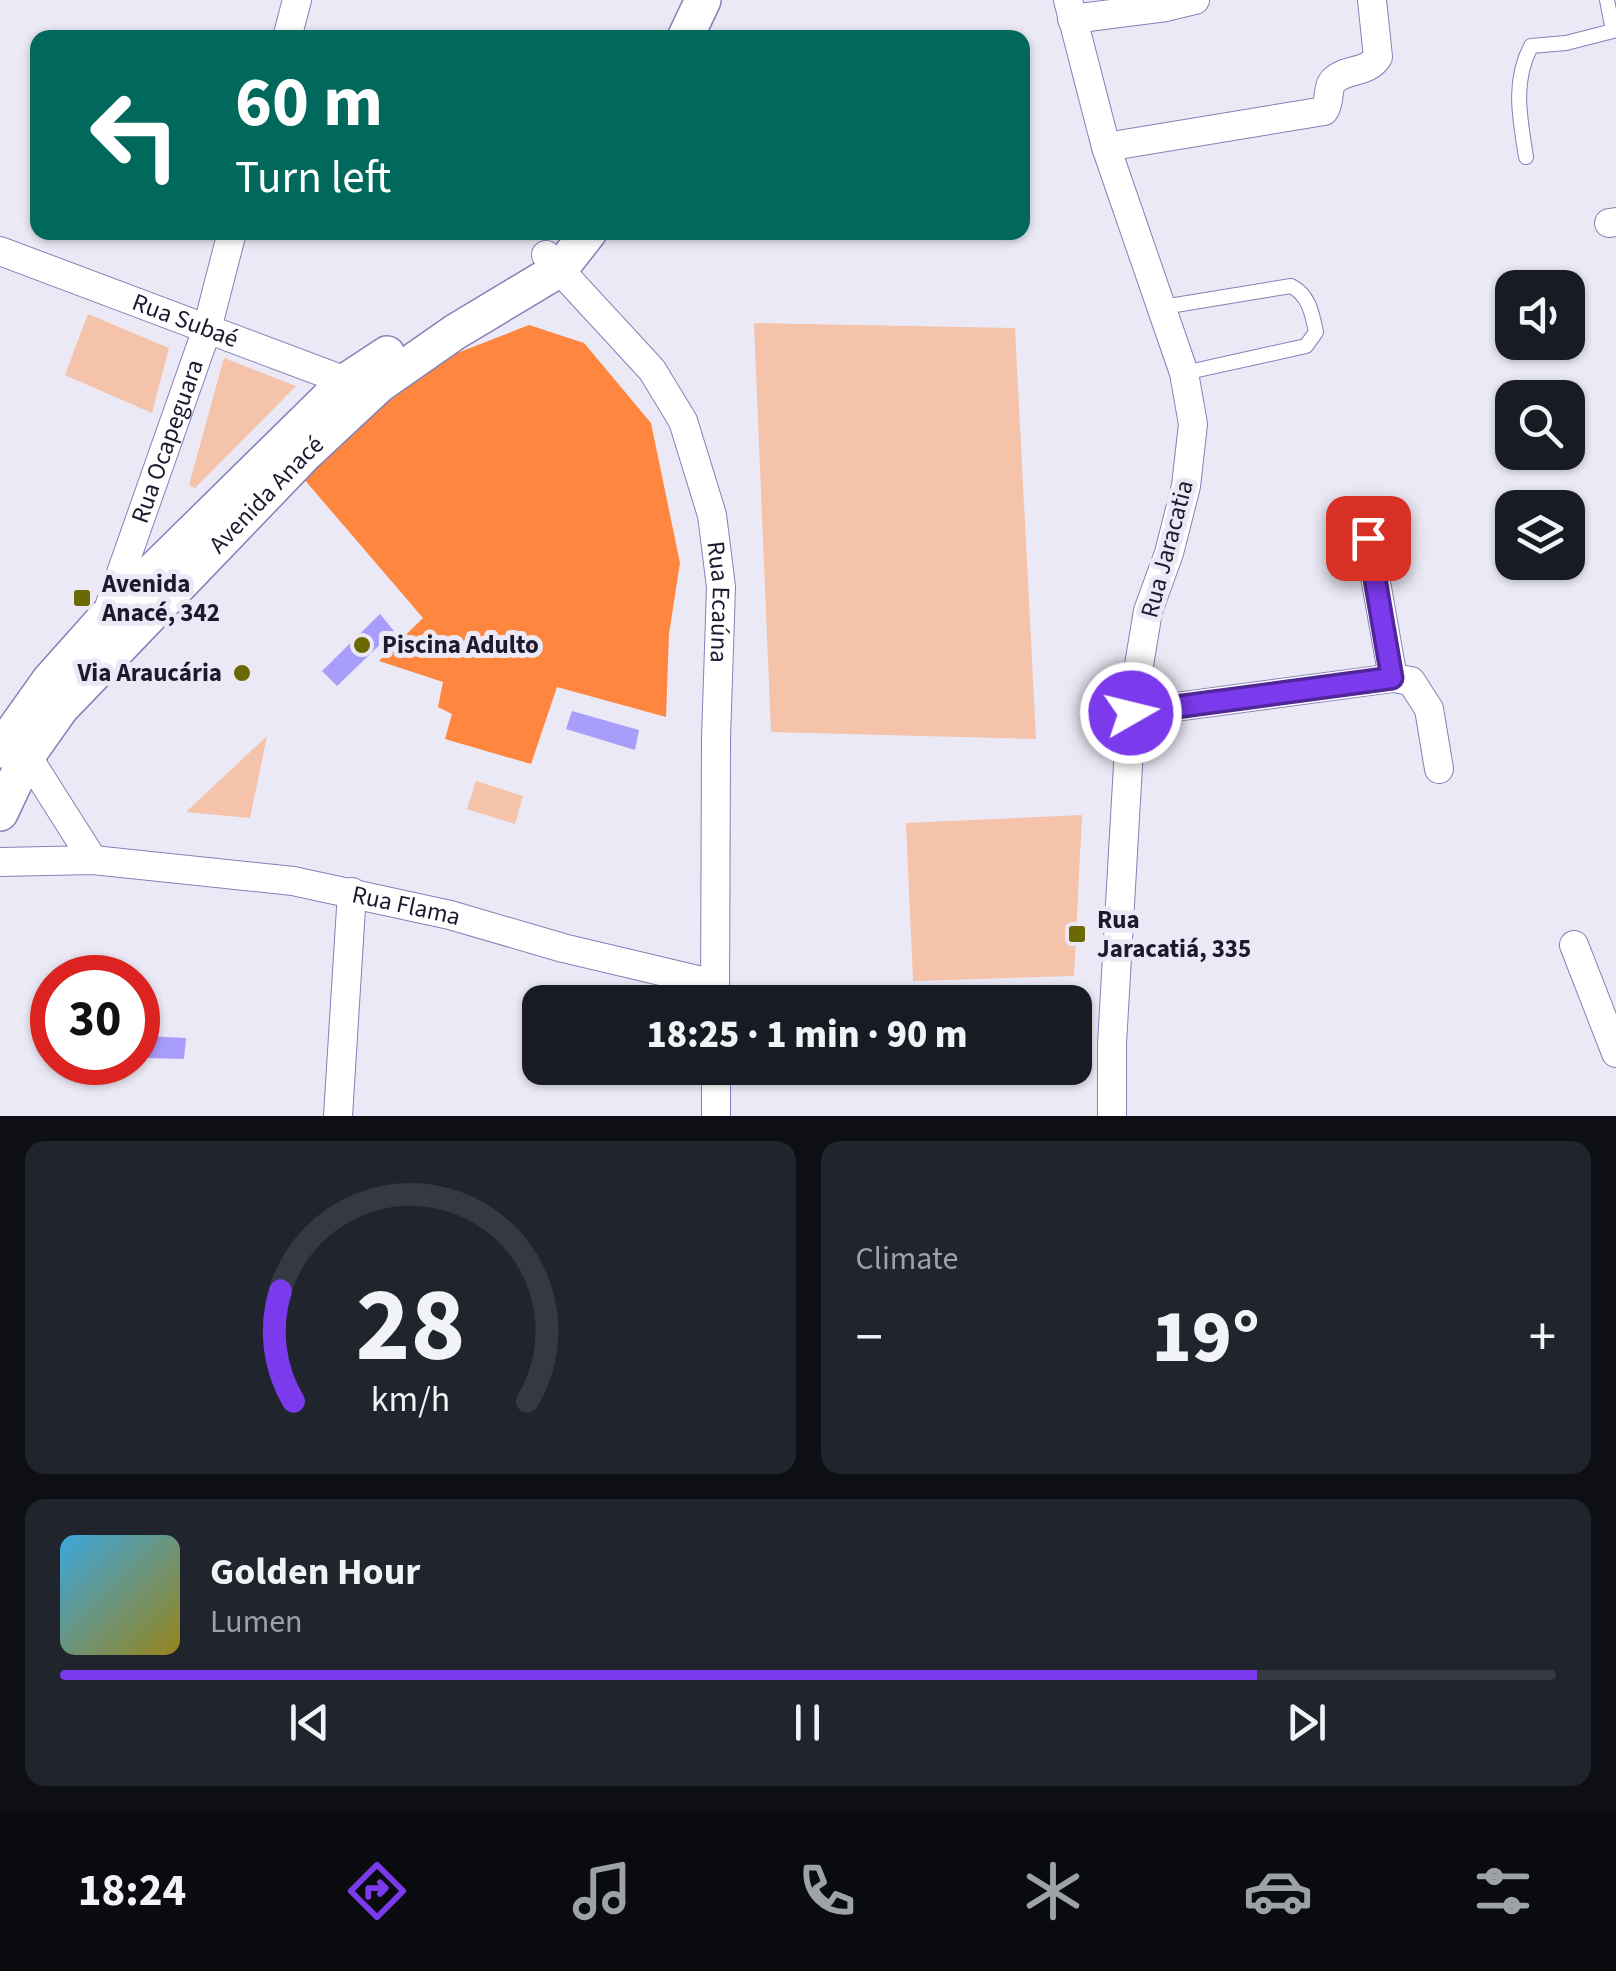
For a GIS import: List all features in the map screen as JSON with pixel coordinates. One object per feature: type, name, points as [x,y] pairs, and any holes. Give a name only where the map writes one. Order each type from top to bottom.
[{"type":"street","points":[[288,30],[297,0]]},
{"type":"street","points":[[664,30],[677,0]]},
{"type":"street","points":[[688,30],[703,0]]},
{"type":"street","points":[[1070,9],[1166,7],[1195,0]]},
{"type":"street","points":[[1106,148],[1324,111],[1329,106],[1330,87],[1335,79],[1365,70],[1378,57],[1372,0]]},
{"type":"street","name":"Rua Jaracatia","points":[[1070,9],[1106,148],[1184,373],[1193,424],[1186,486],[1169,553],[1148,611],[1131,713],[1112,1044],[1112,1116]]},
{"type":"street","name":"Rua Ocapeguara","points":[[112,632],[206,330],[230,240]]},
{"type":"street","name":"Rua Subaé","points":[[0,251],[357,388]]},
{"type":"street","name":"Avenida Anacé","points":[[0,813],[13,753],[61,708],[112,632],[221,539],[357,388],[455,332],[557,252]]},
{"type":"street","name":"Rua Ecaúna","points":[[557,252],[652,370],[682,421],[712,516],[721,587],[715,985]]},
{"type":"street","points":[[1368,538],[1392,678]]},
{"type":"street","points":[[1131,713],[1392,678],[1411,681],[1428,709],[1439,769]]},
{"type":"street","points":[[13,753],[93,860]]},
{"type":"street","name":"Rua Flama","points":[[0,862],[93,860],[294,881],[352,892],[683,985]]},
{"type":"street","points":[[338,1116],[352,892]]},
{"type":"street","points":[[1574,945],[1608,1013],[1616,1053]]},
{"type":"street","points":[[716,1085],[716,1116]]},
{"type":"lane","points":[[1526,157],[1517,100],[1522,64],[1531,46],[1566,43],[1614,31],[1607,0]]},
{"type":"lane","points":[[1163,307],[1290,286],[1306,297],[1313,318],[1316,332],[1306,346],[1184,373]]},
{"type":"shaded area","points":[[88,314],[169,348],[152,413],[65,375]]},
{"type":"shaded area","points":[[754,323],[1015,328],[1036,739],[771,732]]},
{"type":"shaded area","points":[[529,325],[584,343],[651,423],[680,563],[669,634],[666,717],[557,687],[531,764],[445,739],[452,714],[438,707],[443,682],[379,661],[423,618],[297,471],[447,357]]},
{"type":"shaded area","points":[[224,358],[296,386],[195,488],[189,485]]},
{"type":"shaded area","name":"Piscina Adulto","points":[[380,614],[394,631],[337,686],[322,671]]},
{"type":"shaded area","points":[[572,711],[639,730],[635,750],[566,729]]},
{"type":"shaded area","points":[[267,736],[250,818],[186,812]]},
{"type":"shaded area","points":[[476,781],[523,796],[515,824],[467,809]]},
{"type":"shaded area","points":[[1082,815],[1074,976],[913,981],[906,823]]},
{"type":"shaded area","points":[[160,1037],[186,1038],[184,1059],[160,1058]]},
{"type":"place","name":"Avenida Anacé, 342","points":[[82,598]]},
{"type":"place","name":"Piscina Adulto","points":[[362,645]]},
{"type":"place","name":"Via Araucária","points":[[242,673]]},
{"type":"place","name":"Rua Jaracatiá, 335","points":[[1077,934]]},
{"type":"route","points":[[1131,713],[1392,678],[1368,538]]}]
